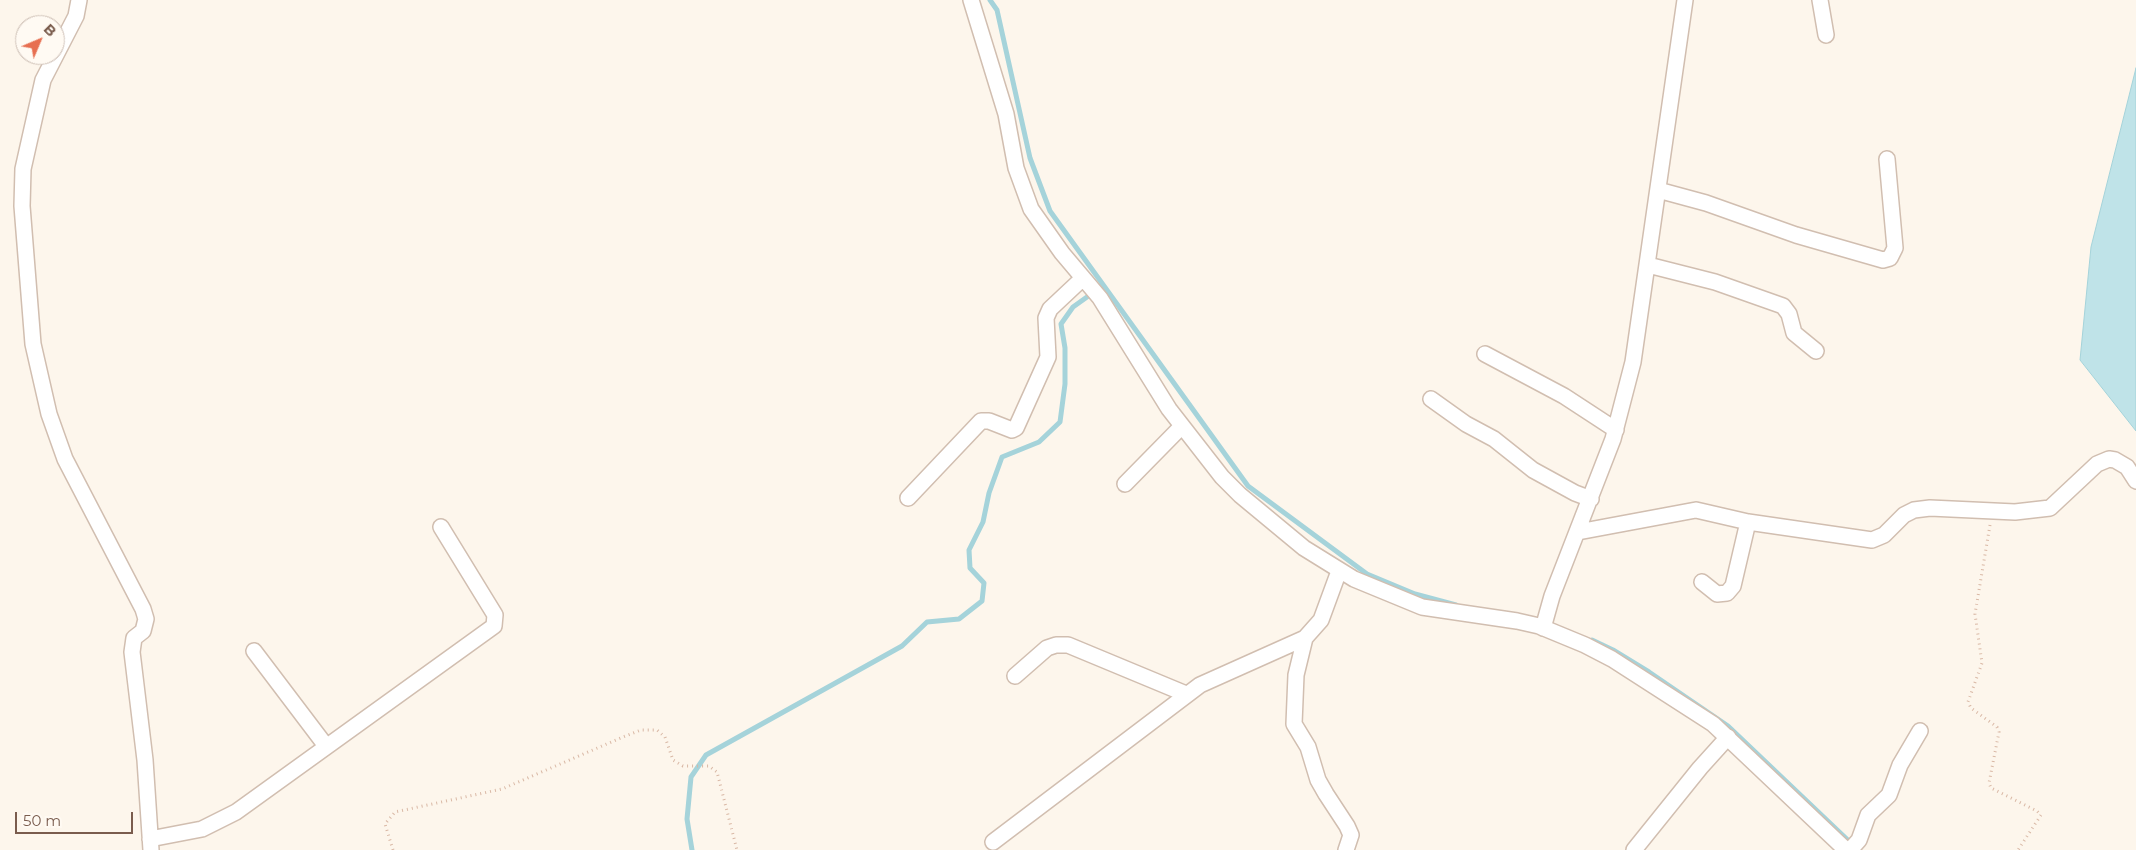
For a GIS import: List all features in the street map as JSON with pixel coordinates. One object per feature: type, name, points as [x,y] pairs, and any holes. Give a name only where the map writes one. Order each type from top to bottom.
[{"type":"street","points":[[78,0],[76,16],[44,80],[22,169],[22,206],[33,344],[49,414],[65,459],[140,603],[146,619],[143,630],[134,638],[132,652],[145,760],[150,844],[216,824],[236,812],[494,626],[495,615],[441,527]]},
{"type":"street","points":[[970,0],[1004,107],[1016,168],[1027,201],[1037,218],[1100,298],[1147,376],[1182,426],[1222,477],[1289,537],[1339,571],[1413,604],[1450,612],[1517,620],[1545,618],[1585,645],[1612,659],[1700,715],[1728,737],[1848,850],[1858,840],[1868,815],[1888,796],[1900,766],[1920,731]]},
{"type":"street","points":[[1545,618],[1616,430],[1638,340],[1685,0]]},
{"type":"street","points":[[1820,0],[1826,35]]},
{"type":"street","points":[[1658,190],[1706,203],[1796,235],[1883,260],[1890,258],[1895,248],[1887,159]]},
{"type":"street","points":[[1648,265],[1715,282],[1782,306],[1789,314],[1794,333],[1816,351]]},
{"type":"street","points":[[908,498],[981,421],[989,420],[1012,430],[1016,428],[1048,357],[1046,318],[1050,309],[1083,278]]},
{"type":"street","points":[[1485,354],[1564,396],[1616,430]]},
{"type":"street","points":[[1431,399],[1466,424],[1494,439],[1533,470],[1575,493],[1591,499]]},
{"type":"street","points":[[1125,484],[1182,426]]},
{"type":"street","points":[[1578,532],[1689,510],[1748,522],[1872,540],[1884,535],[1904,515],[1914,510],[1930,508],[2015,512],[2050,508],[2057,504],[2097,464],[2109,459],[2115,460],[2127,467],[2136,481]]},
{"type":"street","points":[[1702,582],[1717,594],[1727,593],[1733,586],[1748,522]]},
{"type":"street","points":[[992,842],[1186,694],[1200,685],[1305,638],[1321,620],[1339,571]]},
{"type":"street","points":[[1305,638],[1296,675],[1294,724],[1308,746],[1318,780],[1351,835],[1346,850]]},
{"type":"street","points":[[1015,676],[1047,648],[1056,645],[1068,645],[1186,694]]},
{"type":"street","points":[[254,651],[326,746]]},
{"type":"street","points":[[1634,850],[1700,768],[1728,737]]},
{"type":"path","points":[[1992,512],[1975,614],[1982,663],[1968,702],[1971,708],[1998,727],[1999,732],[1988,783],[1991,788],[2038,811],[2041,815],[2018,850]]},
{"type":"path","points":[[393,850],[385,824],[395,812],[502,790],[641,730],[657,730],[665,737],[673,760],[683,766],[709,766],[717,772],[737,850]]},
{"type":"water","points":[[2136,68],[2136,431],[2080,360],[2091,247]]},
{"type":"waterway","points":[[990,0],[997,10],[1030,158],[1050,211],[1248,486],[1367,574],[1415,594],[1456,605]]},
{"type":"waterway","points":[[692,850],[687,819],[691,777],[706,755],[902,646],[927,622],[959,619],[982,601],[984,583],[970,568],[969,550],[983,522],[989,493],[1002,457],[1039,442],[1060,422],[1065,384],[1065,348],[1061,324],[1073,307],[1094,292]]},
{"type":"waterway","points":[[1592,640],[1613,650],[1649,672],[1728,726],[1853,845]]}]
